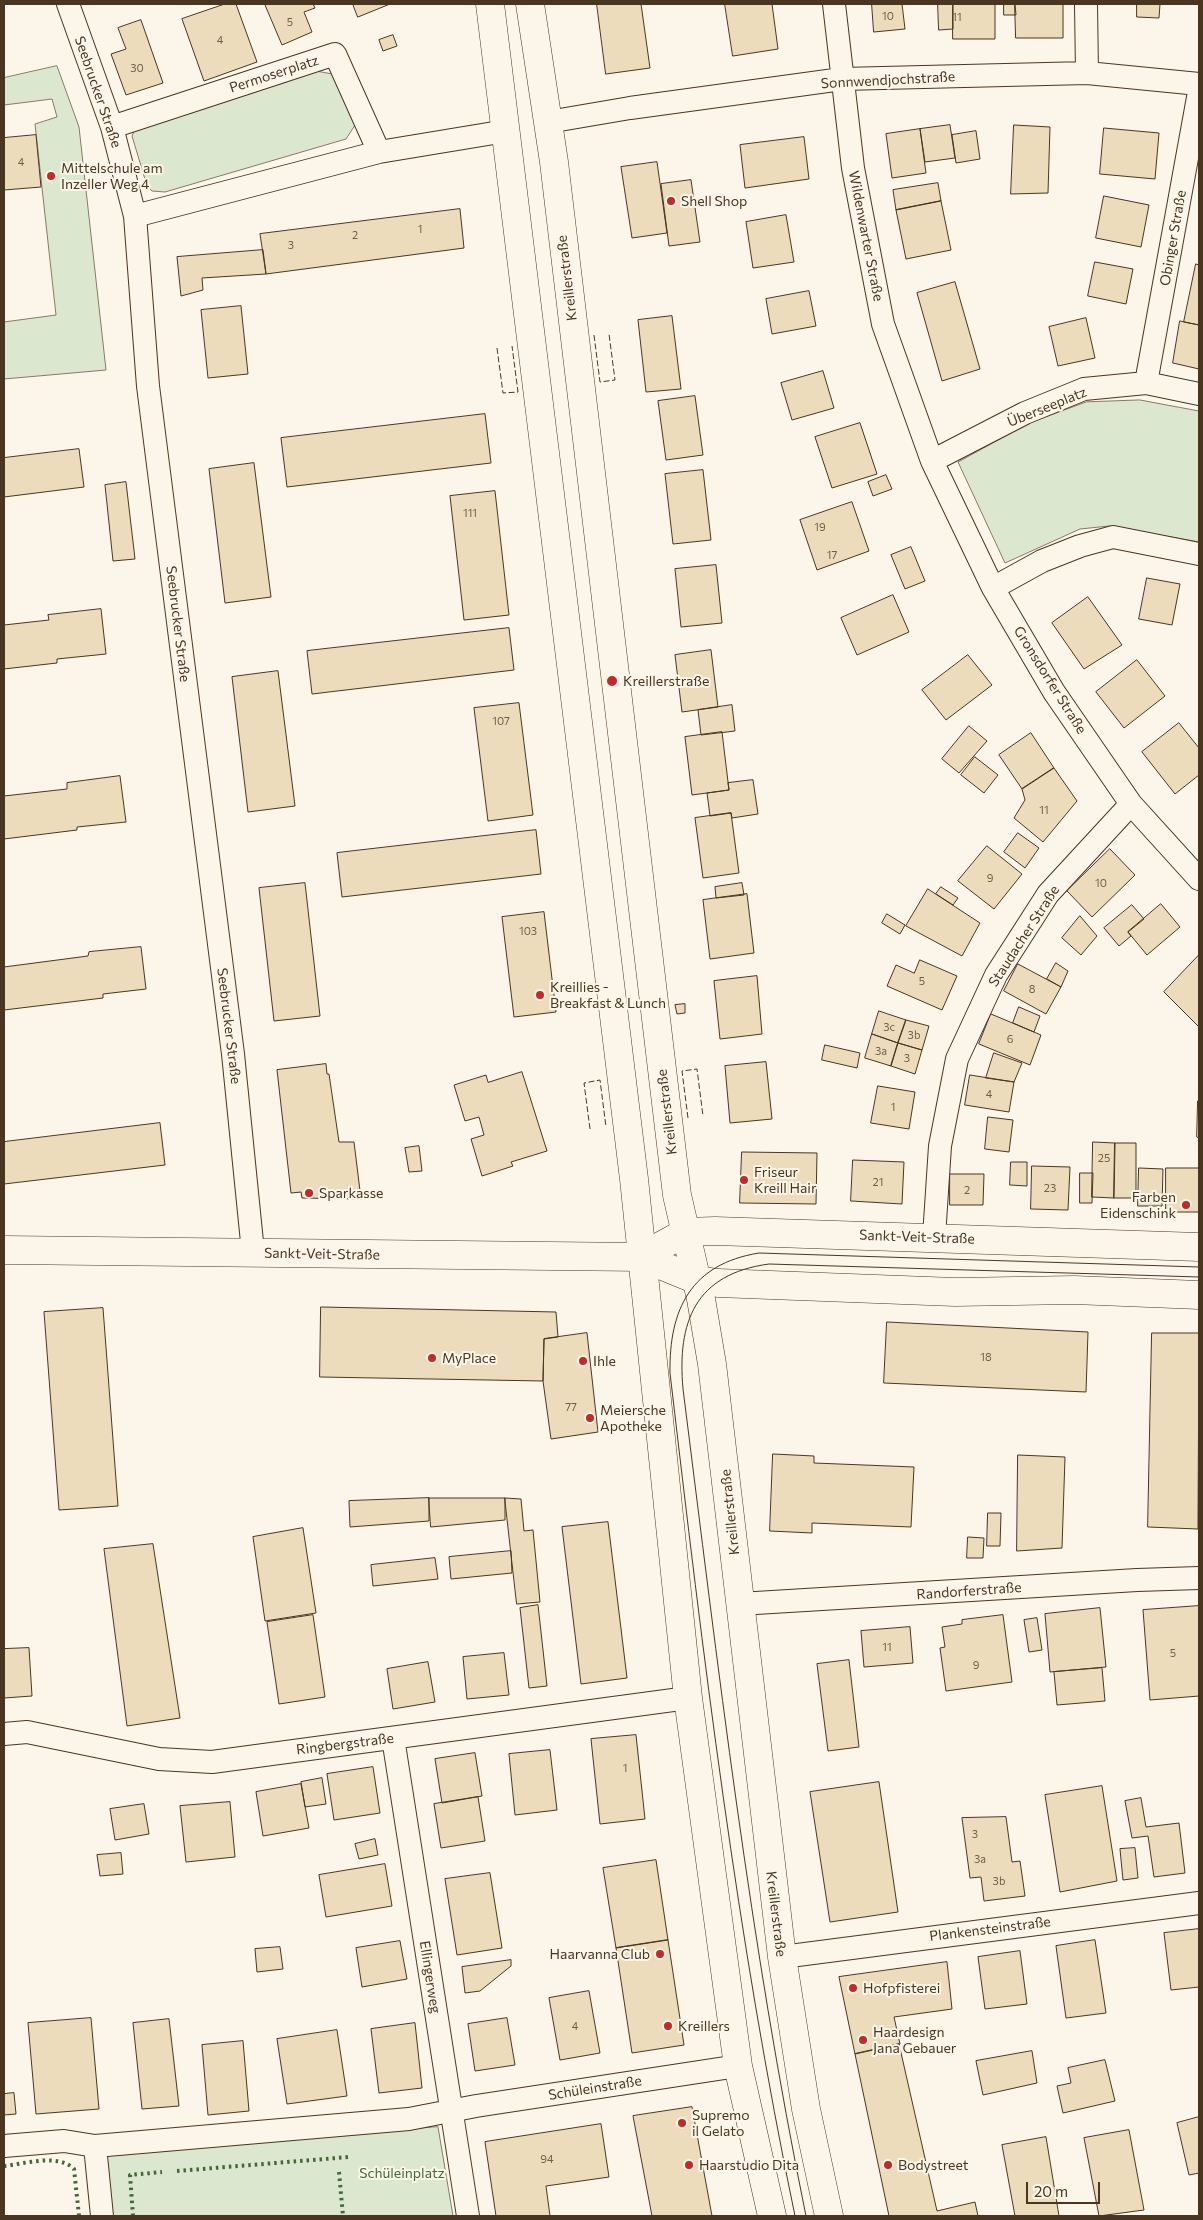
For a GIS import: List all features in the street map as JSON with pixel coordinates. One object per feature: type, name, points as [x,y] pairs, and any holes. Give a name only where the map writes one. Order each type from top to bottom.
[{"type":"main road","points":[[490,4],[634,1179],[688,1698],[738,2066],[772,2216]]},
{"type":"main road","name":"Kreillerstraße","points":[[530,4],[548,122],[677,1194],[697,1280],[712,1364],[731,1508],[739,1604],[782,1957],[806,2109],[830,2216]]},
{"type":"main road","name":"Sankt-Veit-Straße","points":[[641,1257],[686,1232],[934,1237],[1199,1247]]},
{"type":"main road","name":"Sankt-Veit-Straße","points":[[4,1250],[641,1257],[697,1280],[718,1283],[955,1292],[1056,1290],[1199,1295]]},
{"type":"street","name":"Seebrucker Straße","points":[[68,4],[112,127],[135,216],[148,386],[233,1054],[252,1252]]},
{"type":"street","name":"Wildenwarter Straße","points":[[834,4],[852,168],[883,324],[932,461]]},
{"type":"street","points":[[1086,4],[1087,73]]},
{"type":"street","name":"Permoserplatz","points":[[112,127],[335,54],[379,152]]},
{"type":"street","name":"Sonnwendjochstraße","points":[[548,122],[630,108],[842,79],[1087,73],[1199,84]]},
{"type":"street","name":"Obinger Straße","points":[[1146,383],[1199,92]]},
{"type":"street","points":[[135,216],[379,152],[506,131]]},
{"type":"street","name":"Überseeplatz","points":[[932,461],[1025,413],[1084,390],[1146,383],[1199,394]]},
{"type":"street","name":"Gronsdorfer Straße","points":[[932,461],[992,588],[1054,692],[1131,804],[1199,879]]},
{"type":"street","points":[[992,588],[1042,561],[1080,546],[1113,537],[1199,554]]},
{"type":"street","name":"Staudacher Straße","points":[[934,1237],[940,1146],[957,1059],[996,975],[1048,894],[1131,804]]},
{"type":"street","name":"Randorferstraße","points":[[739,1604],[1136,1580],[1199,1578]]},
{"type":"street","name":"Ringbergstraße","points":[[4,1734],[27,1732],[159,1759],[212,1762],[688,1698]]},
{"type":"street","name":"Ellingerweg","points":[[393,1738],[468,2216]]},
{"type":"street","name":"Plankensteinstraße","points":[[782,1957],[1199,1903]]},
{"type":"street","name":"Schüleinstraße","points":[[451,2111],[738,2066]]},
{"type":"street","points":[[4,2146],[64,2141],[95,2146],[409,2119],[451,2111]]},
{"type":"street","points":[[95,2146],[102,2216]]},
{"type":"green space","points":[[57,66],[79,127],[106,370],[4,379],[4,322],[56,315],[35,124],[57,117],[52,99],[4,105],[4,78]]},
{"type":"green space","points":[[316,71],[338,75],[357,122],[346,139],[165,192],[152,191],[147,186],[132,136],[136,127],[283,83]]},
{"type":"green space","points":[[1140,400],[1199,411],[1199,542],[1109,526],[1080,529],[1005,563],[958,462],[1029,423],[1086,402]]},
{"type":"green space","name":"Schüleinplatz","points":[[438,2127],[453,2216],[103,2216],[98,2155]]},
{"type":"building","points":[[225,4],[236,4],[257,62],[204,81],[182,19]]},
{"type":"building","points":[[313,4],[315,8],[304,12],[312,32],[282,45],[265,5]]},
{"type":"building","points":[[353,4],[390,4],[358,17]]},
{"type":"building","points":[[597,4],[641,4],[650,68],[606,74]]},
{"type":"building","points":[[725,4],[772,4],[778,49],[733,56]]},
{"type":"building","points":[[872,4],[902,4],[905,29],[874,32]]},
{"type":"building","points":[[938,4],[953,4],[953,29],[939,30]]},
{"type":"building","points":[[953,4],[995,4],[995,39],[953,39]]},
{"type":"building","points":[[1004,4],[1015,4],[1016,15],[1004,15]]},
{"type":"building","points":[[1015,4],[1063,4],[1063,38],[1016,38]]},
{"type":"building","points":[[1137,4],[1160,4],[1159,18],[1137,17]]},
{"type":"building","points":[[141,20],[163,83],[126,95],[111,54],[126,49],[118,28]]},
{"type":"building","points":[[393,35],[397,46],[383,51],[379,40]]},
{"type":"building","points":[[950,125],[955,158],[925,162],[920,129]]},
{"type":"building","points":[[1014,125],[1050,127],[1048,193],[1011,194]]},
{"type":"building","points":[[1104,128],[1159,133],[1155,179],[1100,174]]},
{"type":"building","points":[[920,129],[926,173],[892,178],[886,134]]},
{"type":"building","points":[[976,131],[980,159],[956,163],[952,135]]},
{"type":"building","points":[[36,135],[41,187],[4,190],[4,138]]},
{"type":"building","points":[[804,137],[809,179],[745,188],[740,145]]},
{"type":"building","points":[[657,162],[667,233],[632,238],[621,167]]},
{"type":"building","points":[[691,180],[700,242],[669,246],[661,184]]},
{"type":"building","points":[[938,183],[941,201],[896,210],[893,190]]},
{"type":"building","points":[[1104,196],[1149,205],[1141,247],[1096,238]]},
{"type":"building","points":[[941,201],[951,250],[906,259],[896,210]]},
{"type":"building","points":[[460,209],[464,248],[266,274],[260,234]]},
{"type":"building","points":[[786,215],[794,262],[753,268],[746,222]]},
{"type":"building","points":[[263,250],[266,274],[202,278],[203,290],[181,296],[177,257]]},
{"type":"building","points":[[1095,262],[1133,269],[1126,304],[1088,296]]},
{"type":"building","points":[[1196,264],[1199,265],[1199,325],[1184,322]]},
{"type":"building","points":[[955,282],[980,369],[942,381],[917,293]]},
{"type":"building","points":[[809,291],[816,326],[772,334],[766,299]]},
{"type":"building","points":[[241,306],[248,374],[208,378],[201,310]]},
{"type":"building","points":[[672,316],[681,389],[646,392],[638,320]]},
{"type":"building","points":[[1086,318],[1095,358],[1058,366],[1049,327]]},
{"type":"building","points":[[1180,321],[1199,325],[1199,369],[1173,363]]},
{"type":"building","points":[[823,371],[834,408],[792,420],[781,383]]},
{"type":"building","points":[[695,396],[703,455],[666,460],[658,401]]},
{"type":"building","points":[[485,414],[491,463],[287,487],[281,438]]},
{"type":"building","points":[[860,423],[877,474],[832,488],[815,437]]},
{"type":"building","points":[[79,449],[84,487],[4,497],[4,458]]},
{"type":"building","points":[[254,463],[271,597],[225,603],[209,469]]},
{"type":"building","points":[[703,470],[711,540],[673,544],[665,474]]},
{"type":"building","points":[[886,475],[892,489],[873,496],[868,482]]},
{"type":"building","points":[[126,482],[135,559],[113,561],[105,485]]},
{"type":"building","points":[[495,491],[509,615],[464,620],[450,496]]},
{"type":"building","points":[[852,502],[869,551],[817,570],[800,520]]},
{"type":"building","points":[[911,547],[925,581],[905,589],[891,555]]},
{"type":"building","points":[[716,565],[722,623],[681,627],[675,569]]},
{"type":"building","points":[[1147,578],[1180,584],[1172,625],[1139,619]]},
{"type":"building","points":[[893,595],[909,632],[857,655],[841,618]]},
{"type":"building","points":[[1088,597],[1122,645],[1084,669],[1052,623]]},
{"type":"building","points":[[101,609],[106,654],[57,659],[57,663],[4,669],[4,625],[49,620],[48,615]]},
{"type":"building","points":[[509,628],[514,670],[312,694],[307,651]]},
{"type":"building","points":[[711,650],[718,707],[682,712],[675,655]]},
{"type":"building","points":[[968,655],[992,685],[946,720],[922,690]]},
{"type":"building","points":[[1137,660],[1165,696],[1124,728],[1096,692]]},
{"type":"building","points":[[278,671],[295,806],[248,812],[232,677]]},
{"type":"building","points":[[519,703],[533,815],[488,821],[474,708]]},
{"type":"building","points":[[732,705],[735,731],[701,735],[698,710]]},
{"type":"building","points":[[1179,723],[1199,748],[1199,775],[1175,794],[1142,752]]},
{"type":"building","points":[[969,726],[987,741],[959,773],[942,759]]},
{"type":"building","points":[[722,732],[729,790],[692,795],[685,737]]},
{"type":"building","points":[[1031,733],[1054,768],[1022,789],[999,755]]},
{"type":"building","points":[[975,757],[998,775],[984,793],[961,775]]},
{"type":"building","points":[[1054,768],[1077,801],[1043,842],[1014,818],[1025,800],[1022,789]]},
{"type":"building","points":[[120,776],[126,822],[77,827],[77,830],[4,839],[4,796],[67,789],[67,783]]},
{"type":"building","points":[[753,780],[758,814],[732,818],[731,813],[710,816],[707,793],[729,790],[728,783]]},
{"type":"building","points":[[731,813],[739,873],[703,878],[695,818]]},
{"type":"building","points":[[536,830],[541,874],[342,897],[337,853]]},
{"type":"building","points":[[1018,833],[1039,848],[1025,868],[1004,852]]},
{"type":"building","points":[[987,846],[1022,874],[994,909],[958,881]]},
{"type":"building","points":[[1110,849],[1135,875],[1092,917],[1067,891]]},
{"type":"building","points":[[305,883],[320,1016],[274,1021],[259,888]]},
{"type":"building","points":[[742,883],[744,895],[716,898],[715,887]]},
{"type":"building","points":[[941,887],[958,898],[953,905],[936,894]]},
{"type":"building","points":[[928,889],[980,923],[962,956],[906,926]]},
{"type":"building","points":[[747,894],[754,953],[710,959],[703,900]]},
{"type":"building","points":[[1161,904],[1180,927],[1147,955],[1128,932]]},
{"type":"building","points":[[1132,905],[1144,919],[1128,932],[1131,936],[1119,946],[1104,928]]},
{"type":"building","points":[[544,912],[556,1012],[514,1017],[502,917]]},
{"type":"building","points":[[887,914],[905,925],[900,934],[882,923]]},
{"type":"building","points":[[1080,916],[1097,936],[1081,955],[1062,938]]},
{"type":"building","points":[[141,947],[146,989],[103,994],[103,998],[4,1010],[4,967],[88,956],[89,952]]},
{"type":"building","points":[[1199,955],[1199,1027],[1164,992]]},
{"type":"building","points":[[920,960],[957,976],[942,1010],[887,986],[896,965],[914,973]]},
{"type":"building","points":[[1056,963],[1068,971],[1061,987],[1047,979]]},
{"type":"building","points":[[1018,964],[1061,987],[1046,1014],[1004,991]]},
{"type":"building","points":[[757,976],[762,1034],[720,1039],[714,981]]},
{"type":"building","points":[[685,1004],[685,1013],[677,1014],[675,1005]]},
{"type":"building","points":[[1019,1007],[1040,1016],[1034,1032],[1013,1023]]},
{"type":"building","points":[[879,1011],[906,1020],[898,1043],[872,1034]]},
{"type":"building","points":[[991,1014],[1041,1035],[1030,1065],[979,1044]]},
{"type":"building","points":[[906,1020],[929,1026],[922,1050],[898,1043]]},
{"type":"building","points":[[872,1034],[898,1043],[891,1066],[865,1058]]},
{"type":"building","points":[[898,1043],[922,1050],[915,1074],[891,1066]]},
{"type":"building","points":[[825,1045],[860,1053],[857,1068],[822,1060]]},
{"type":"building","points":[[994,1053],[1022,1063],[1014,1082],[986,1078]]},
{"type":"building","points":[[766,1062],[772,1119],[730,1123],[725,1066]]},
{"type":"building","points":[[326,1064],[339,1142],[354,1142],[361,1199],[302,1198],[301,1192],[291,1193],[277,1070]]},
{"type":"building","points":[[522,1072],[547,1151],[511,1162],[513,1166],[482,1176],[471,1139],[484,1135],[479,1117],[465,1121],[454,1085],[486,1075],[488,1082]]},
{"type":"building","points":[[970,1075],[1014,1082],[1009,1112],[965,1105]]},
{"type":"building","points":[[878,1086],[915,1092],[909,1129],[871,1123]]},
{"type":"building","points":[[1199,1101],[1199,1138],[1197,1137]]},
{"type":"building","points":[[988,1117],[1013,1120],[1009,1152],[985,1149]]},
{"type":"building","points":[[160,1123],[165,1165],[4,1184],[4,1142]]},
{"type":"building","points":[[1093,1142],[1115,1143],[1114,1198],[1092,1197]]},
{"type":"building","points":[[1115,1143],[1136,1143],[1136,1198],[1114,1198]]},
{"type":"building","points":[[419,1146],[422,1171],[409,1172],[405,1148]]},
{"type":"building","points":[[742,1152],[817,1153],[816,1204],[740,1203]]},
{"type":"building","points":[[853,1160],[904,1162],[902,1204],[851,1201]]},
{"type":"building","points":[[1011,1162],[1027,1162],[1027,1186],[1010,1185]]},
{"type":"building","points":[[1032,1166],[1070,1167],[1068,1210],[1031,1209]]},
{"type":"building","points":[[1139,1168],[1163,1169],[1162,1206],[1138,1206]]},
{"type":"building","points":[[1166,1168],[1199,1168],[1199,1212],[1166,1212]]},
{"type":"building","points":[[1080,1173],[1093,1173],[1092,1203],[1080,1203]]},
{"type":"building","points":[[950,1174],[984,1174],[983,1205],[950,1205]]},
{"type":"building","name":"MyPlace","points":[[321,1307],[556,1312],[558,1337],[544,1339],[543,1381],[320,1377]]},
{"type":"building","points":[[103,1308],[118,1506],[59,1510],[44,1312]]},
{"type":"building","points":[[887,1322],[1088,1332],[1086,1392],[884,1383]]},
{"type":"building","points":[[587,1333],[598,1432],[551,1439],[543,1381],[544,1339]]},
{"type":"building","points":[[1152,1333],[1199,1333],[1198,1529],[1148,1527]]},
{"type":"building","points":[[773,1454],[814,1456],[814,1463],[914,1467],[911,1527],[812,1523],[812,1533],[770,1531]]},
{"type":"building","points":[[1018,1455],[1065,1457],[1062,1548],[1017,1551]]},
{"type":"building","points":[[429,1498],[429,1521],[350,1527],[349,1501]]},
{"type":"building","points":[[429,1498],[505,1498],[505,1520],[431,1527]]},
{"type":"building","points":[[505,1498],[521,1499],[524,1531],[533,1530],[540,1602],[517,1604]]},
{"type":"building","points":[[988,1513],[1001,1513],[1000,1546],[987,1546]]},
{"type":"building","points":[[608,1522],[627,1678],[581,1684],[562,1527]]},
{"type":"building","points":[[303,1528],[316,1613],[265,1621],[253,1537]]},
{"type":"building","points":[[968,1537],[984,1538],[983,1558],[967,1558]]},
{"type":"building","points":[[153,1544],[180,1718],[127,1726],[104,1549]]},
{"type":"building","points":[[511,1551],[512,1573],[451,1579],[449,1557]]},
{"type":"building","points":[[435,1558],[438,1579],[373,1586],[371,1565]]},
{"type":"building","points":[[538,1605],[547,1686],[529,1688],[520,1608]]},
{"type":"building","points":[[1199,1606],[1199,1696],[1150,1700],[1143,1610]]},
{"type":"building","points":[[1100,1608],[1106,1667],[1050,1672],[1045,1614]]},
{"type":"building","points":[[313,1615],[325,1697],[279,1704],[267,1622]]},
{"type":"building","points":[[1003,1615],[1012,1682],[946,1691],[940,1648],[945,1647],[942,1627],[962,1624],[962,1620]]},
{"type":"building","points":[[1037,1618],[1042,1650],[1029,1652],[1024,1620]]},
{"type":"building","points":[[910,1627],[913,1663],[864,1667],[861,1631]]},
{"type":"building","points":[[29,1648],[32,1696],[4,1698],[4,1649]]},
{"type":"building","points":[[504,1653],[509,1695],[467,1699],[463,1657]]},
{"type":"building","points":[[849,1660],[859,1747],[828,1751],[817,1664]]},
{"type":"building","points":[[428,1662],[435,1702],[393,1709],[387,1669]]},
{"type":"building","points":[[1102,1668],[1105,1701],[1057,1705],[1054,1672]]},
{"type":"building","points":[[636,1735],[645,1819],[600,1824],[591,1739]]},
{"type":"building","points":[[550,1750],[557,1810],[515,1815],[509,1754]]},
{"type":"building","points":[[475,1753],[482,1796],[442,1803],[435,1759]]},
{"type":"building","points":[[373,1767],[380,1813],[334,1820],[327,1774]]},
{"type":"building","points":[[322,1778],[326,1804],[305,1807],[301,1782]]},
{"type":"building","points":[[879,1782],[898,1912],[830,1922],[810,1792]]},
{"type":"building","points":[[301,1784],[309,1828],[263,1836],[256,1792]]},
{"type":"building","points":[[1102,1786],[1117,1881],[1060,1892],[1045,1795]]},
{"type":"building","points":[[478,1797],[485,1841],[441,1848],[434,1804]]},
{"type":"building","points":[[1141,1798],[1146,1827],[1179,1823],[1185,1873],[1154,1877],[1148,1836],[1132,1838],[1125,1801]]},
{"type":"building","points":[[230,1802],[235,1857],[186,1862],[180,1806]]},
{"type":"building","points":[[144,1804],[149,1834],[115,1840],[110,1809]]},
{"type":"building","points":[[1006,1817],[1012,1862],[1020,1861],[1025,1896],[984,1901],[981,1877],[970,1878],[962,1818]]},
{"type":"building","points":[[375,1839],[378,1855],[359,1859],[355,1844]]},
{"type":"building","points":[[1135,1848],[1138,1878],[1123,1880],[1120,1849]]},
{"type":"building","points":[[121,1853],[123,1874],[100,1876],[97,1855]]},
{"type":"building","points":[[656,1860],[668,1940],[616,1948],[603,1868]]},
{"type":"building","points":[[385,1864],[392,1906],[326,1917],[319,1875]]},
{"type":"building","points":[[490,1873],[502,1948],[457,1955],[445,1879]]},
{"type":"building","points":[[1199,1929],[1199,1987],[1171,1990],[1164,1933]]},
{"type":"building","points":[[668,1940],[684,2045],[632,2053],[616,1948]]},
{"type":"building","points":[[1095,1940],[1106,2013],[1066,2018],[1056,1946]]},
{"type":"building","points":[[400,1941],[407,1979],[362,1987],[356,1948]]},
{"type":"building","points":[[280,1947],[283,1969],[257,1972],[255,1949]]},
{"type":"building","points":[[1020,1951],[1027,2004],[985,2009],[978,1957]]},
{"type":"building","points":[[511,1960],[511,1966],[480,1991],[465,1993],[462,1967]]},
{"type":"building","points":[[947,1962],[952,2009],[894,2017],[900,2044],[855,2054],[839,1977]]},
{"type":"building","points":[[589,1991],[600,2053],[560,2060],[549,1998]]},
{"type":"building","points":[[91,2018],[99,2109],[36,2114],[28,2023]]},
{"type":"building","points":[[507,2018],[515,2065],[475,2071],[468,2024]]},
{"type":"building","points":[[169,2019],[179,2106],[142,2109],[133,2023]]},
{"type":"building","points":[[415,2023],[422,2088],[379,2093],[371,2029]]},
{"type":"building","points":[[337,2030],[347,2096],[287,2104],[277,2039]]},
{"type":"building","points":[[243,2041],[249,2111],[208,2115],[202,2045]]},
{"type":"building","points":[[899,2044],[937,2211],[975,2202],[978,2216],[889,2216],[855,2054]]},
{"type":"building","points":[[1032,2051],[1037,2083],[983,2095],[976,2061]]},
{"type":"building","points":[[1105,2060],[1115,2101],[1063,2113],[1057,2086],[1071,2083],[1068,2068]]},
{"type":"building","points":[[14,2093],[16,2114],[4,2115],[4,2094]]},
{"type":"building","points":[[692,2107],[712,2216],[652,2216],[633,2116]]},
{"type":"building","points":[[1199,2117],[1199,2173],[1189,2175],[1177,2123]]},
{"type":"building","points":[[601,2124],[609,2177],[546,2186],[550,2216],[496,2216],[485,2142]]},
{"type":"building","points":[[1129,2130],[1144,2210],[1099,2216],[1084,2138]]},
{"type":"building","points":[[1046,2137],[1059,2216],[1015,2216],[1002,2145]]},
{"type":"tram line","points":[[795,2216],[774,2112],[739,1901],[695,1585],[670,1373],[674,1329],[680,1310],[689,1293],[701,1279],[716,1267],[759,1253],[1199,1267]]},
{"type":"tram line","points":[[806,2216],[768,2011],[723,1700],[683,1389],[682,1365],[688,1323],[696,1305],[708,1290],[724,1278],[744,1269],[769,1264],[1199,1277]]},
{"type":"hedge","points":[[177,2171],[349,2157]]},
{"type":"hedge","points":[[4,2166],[50,2160],[67,2164],[74,2169],[79,2216]]},
{"type":"hedge","points":[[133,2216],[130,2175],[162,2172]]},
{"type":"hedge","points":[[339,2172],[343,2216]]},
{"type":"fence","points":[[594,335],[600,382],[615,380],[609,334]]},
{"type":"fence","points":[[497,348],[503,393],[518,392],[512,346]]},
{"type":"fence","points":[[688,1118],[682,1071],[697,1069],[703,1116]]},
{"type":"fence","points":[[590,1129],[584,1083],[600,1080],[606,1127]]},
{"type":"place","name":"Mittelschule am Inzeller Weg 4","points":[[51,176]]},
{"type":"place","name":"Shell Shop","points":[[671,201]]},
{"type":"place","name":"Kreillerstraße","points":[[612,681]]},
{"type":"place","name":"Kreillies - Breakfast & Lunch","points":[[540,995]]},
{"type":"place","name":"Friseur Kreill Hair","points":[[744,1180]]},
{"type":"place","name":"Sparkasse","points":[[309,1193]]},
{"type":"place","name":"Farben Eidenschink","points":[[1186,1205]]},
{"type":"place","name":"MyPlace","points":[[432,1358]]},
{"type":"place","name":"Ihle","points":[[583,1361]]},
{"type":"place","name":"Meiersche Apotheke","points":[[590,1418]]},
{"type":"place","name":"Haarvanna Club","points":[[660,1954]]},
{"type":"place","name":"Hofpfisterei","points":[[853,1988]]},
{"type":"place","name":"Kreillers","points":[[668,2026]]},
{"type":"place","name":"Haardesign Jana Gebauer","points":[[863,2040]]},
{"type":"place","name":"Supremo il Gelato","points":[[682,2123]]},
{"type":"place","name":"Haarstudio Dita","points":[[689,2165]]},
{"type":"place","name":"Bodystreet","points":[[888,2165]]}]
